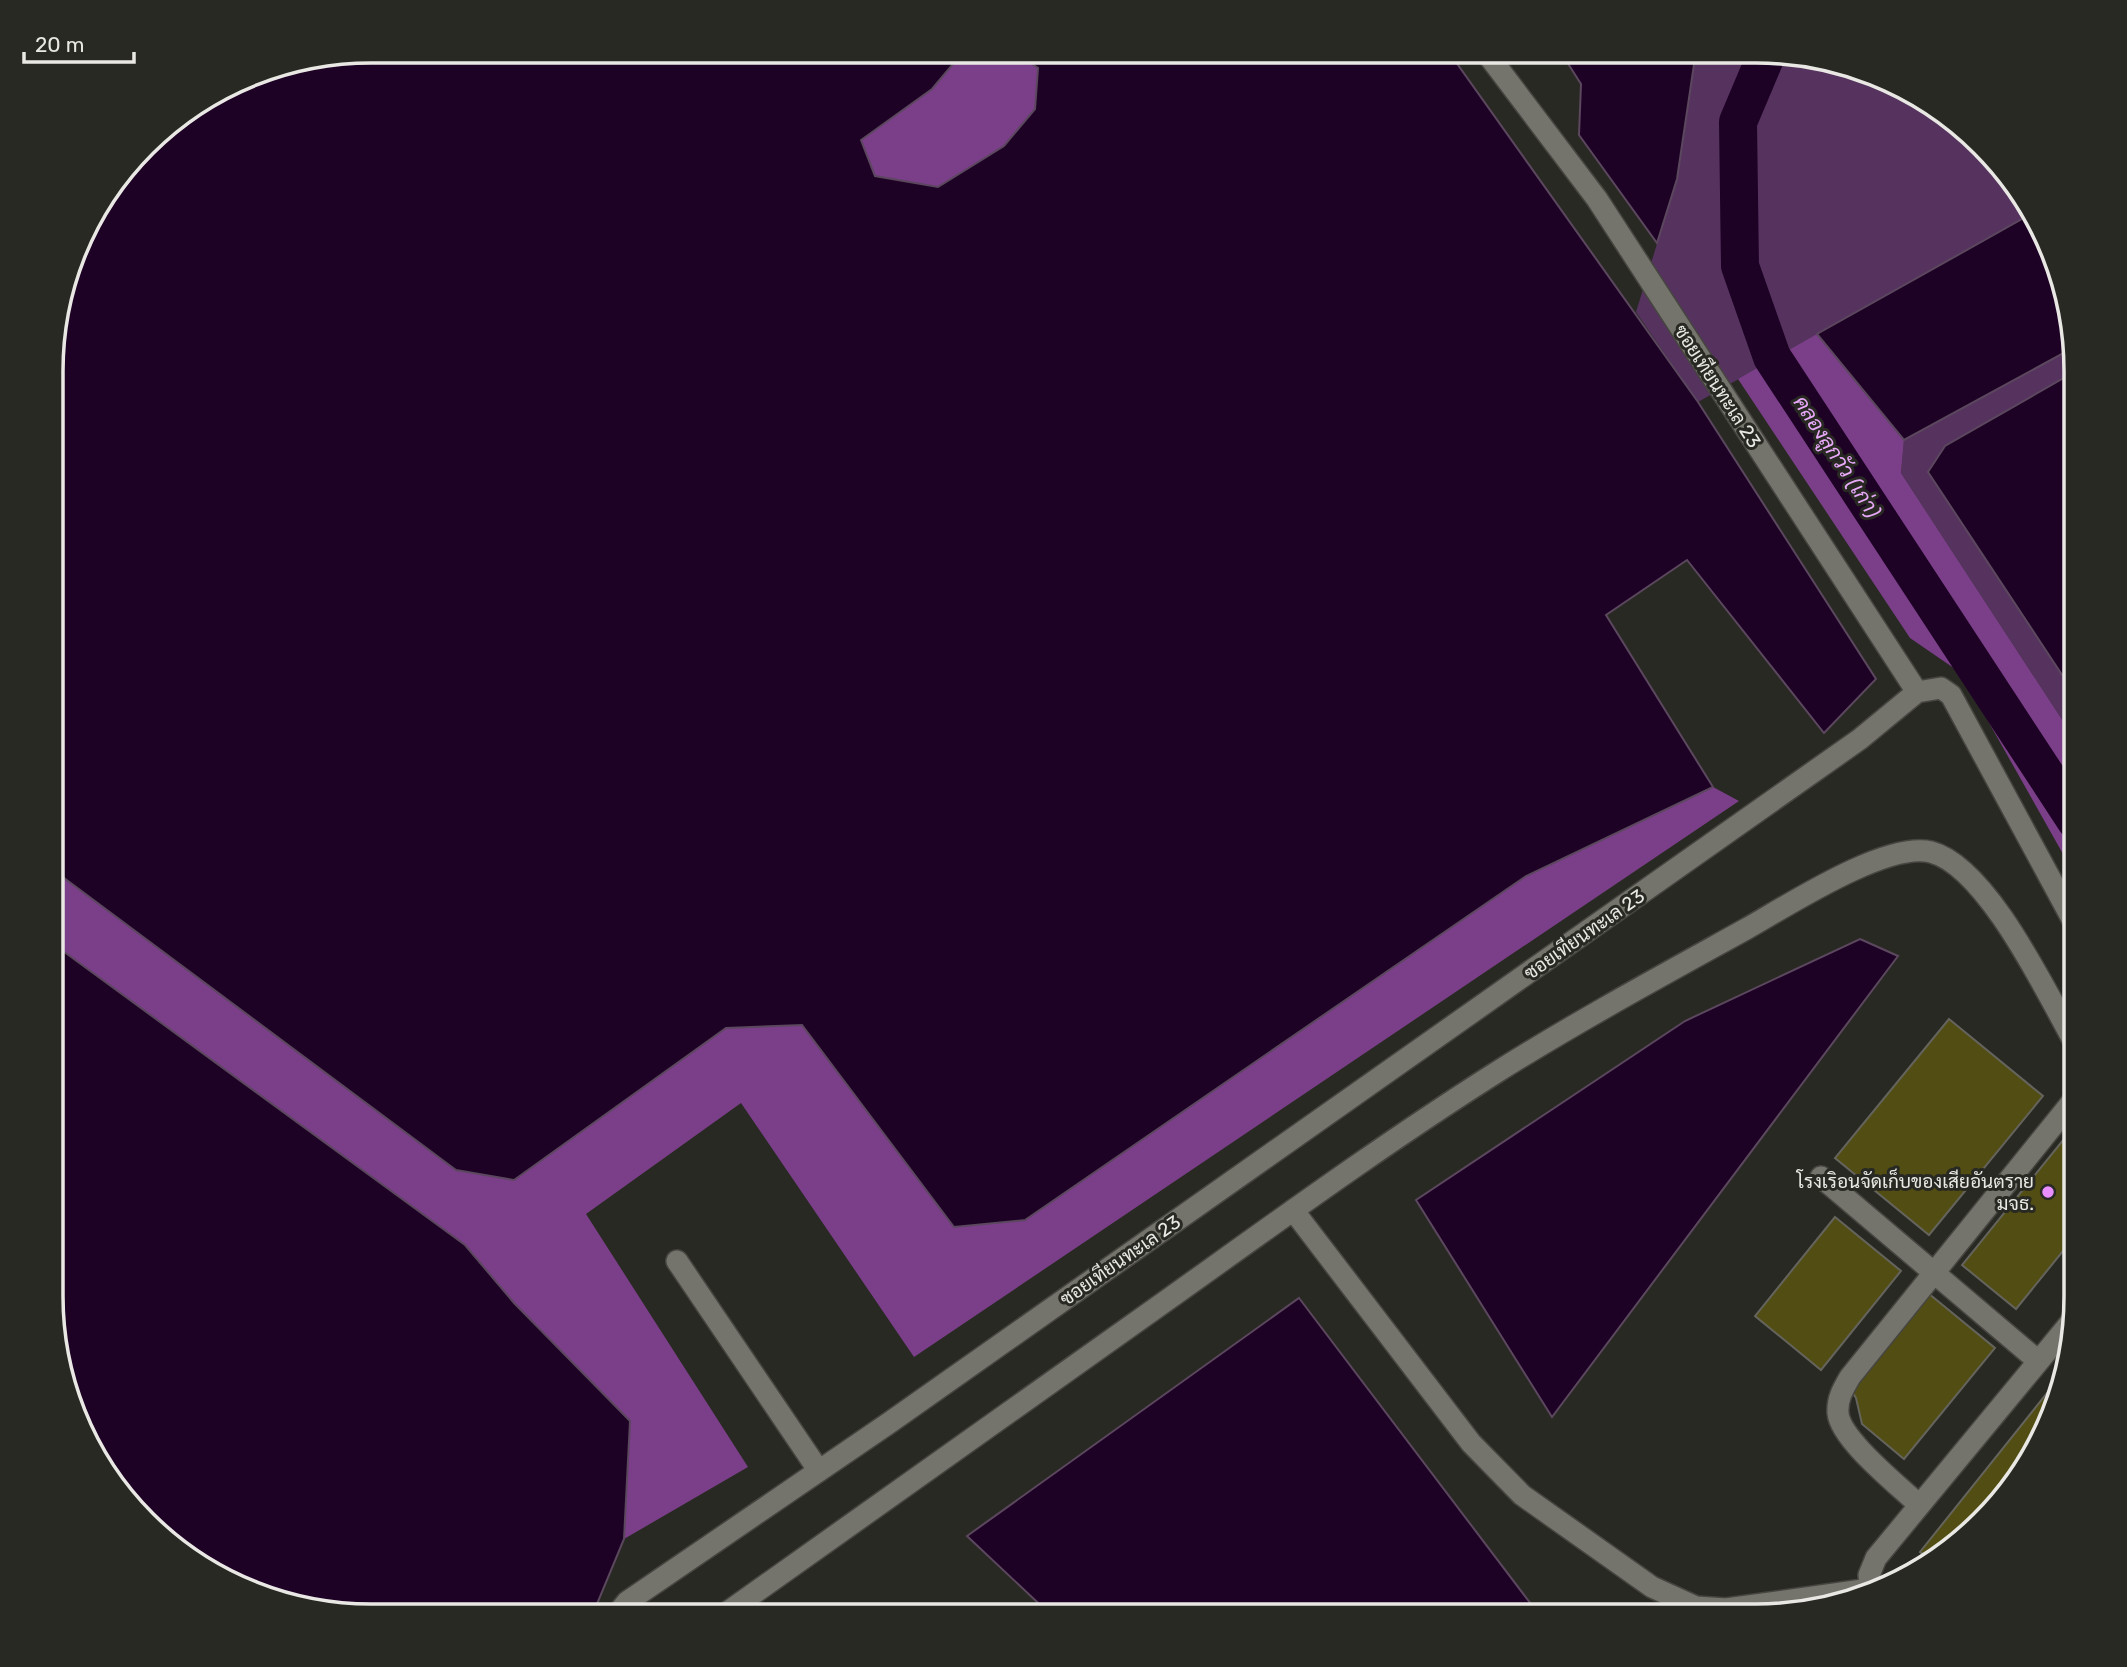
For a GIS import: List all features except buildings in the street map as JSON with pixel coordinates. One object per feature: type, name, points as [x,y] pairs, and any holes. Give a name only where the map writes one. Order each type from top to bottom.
[{"type":"street","name":"ซอยเทียนทะเล 23","points":[[625,1604],[1838,755],[1917,692],[1597,199],[1494,63]]},
{"type":"street","points":[[1917,692],[1941,688],[1951,695],[2064,904]]},
{"type":"street","points":[[739,1604],[1293,1210],[1497,1072],[1613,1003],[1828,883],[1873,862],[1905,851],[1932,852],[1954,866],[1981,890],[2008,924],[2064,1024]]},
{"type":"street","points":[[1918,1504],[1846,1434],[1838,1416],[1839,1396],[1850,1377],[2064,1112]]},
{"type":"street","points":[[1821,1177],[2037,1360]]},
{"type":"street","points":[[1293,1210],[1471,1443],[1522,1495],[1652,1587],[1689,1604]]},
{"type":"street","points":[[677,1261],[819,1471]]},
{"type":"street","points":[[1870,1582],[1869,1575],[1876,1558],[2061,1332]]},
{"type":"street","points":[[1773,1603],[1817,1598]]},
{"type":"shaded area","points":[[371,63],[954,63],[932,89],[861,140],[875,176],[938,187],[1004,146],[1035,109],[1038,68],[1031,63],[1457,63],[1698,402],[1876,679],[1824,733],[1687,560],[1606,615],[1713,787],[1526,876],[1025,1220],[954,1227],[802,1025],[726,1028],[514,1180],[456,1170],[63,877],[63,371],[66,331],[74,291],[86,253],[104,217],[153,153],[217,104],[272,79],[311,69]]},
{"type":"shaded area","points":[[954,63],[1031,63],[1038,68],[1035,109],[1004,146],[938,187],[875,176],[861,140],[932,89]]},
{"type":"shaded area","points":[[1568,63],[1694,63],[1677,179],[1657,243],[1579,135],[1581,84]]},
{"type":"shaded area","points":[[1694,63],[1796,66],[1836,74],[1874,86],[1927,115],[1974,153],[2024,218],[1698,402],[1636,312],[1677,179]]},
{"type":"shaded area","points":[[2024,218],[2048,272],[2058,311],[2063,353],[1904,440],[1817,334]]},
{"type":"shaded area","points":[[1817,334],[1904,440],[1901,473],[2064,723],[2064,856],[1961,673],[1910,638],[1738,379]]},
{"type":"shaded area","points":[[2063,353],[2064,378],[1945,446],[1928,472],[2064,678],[2064,723],[1901,473],[1904,440]]},
{"type":"shaded area","points":[[2064,378],[2064,678],[1928,472],[1945,446]]},
{"type":"shaded area","points":[[1713,787],[1739,801],[914,1357],[741,1103],[586,1214],[748,1467],[624,1539],[630,1421],[514,1303],[465,1245],[63,951],[63,877],[456,1170],[514,1180],[726,1028],[802,1025],[954,1227],[1025,1220],[1526,876]]},
{"type":"shaded area","points":[[1860,939],[1898,956],[1552,1417],[1416,1200],[1685,1021]]},
{"type":"shaded area","points":[[63,951],[465,1245],[514,1303],[630,1421],[624,1539],[597,1604],[351,1603],[311,1598],[253,1581],[200,1552],[153,1514],[104,1450],[86,1414],[69,1356],[63,1296]]},
{"type":"shaded area","points":[[1299,1298],[1531,1604],[1039,1604],[967,1536]]},
{"type":"waterway","name":"คลองลูกวัว (เก่า)","points":[[1763,63],[1738,122],[1740,266],[1772,357],[2064,803]]},
{"type":"place","name":"โรงเริอนจัดเก็บของเสียอันตราย มจธ.","points":[[2048,1192]]}]
